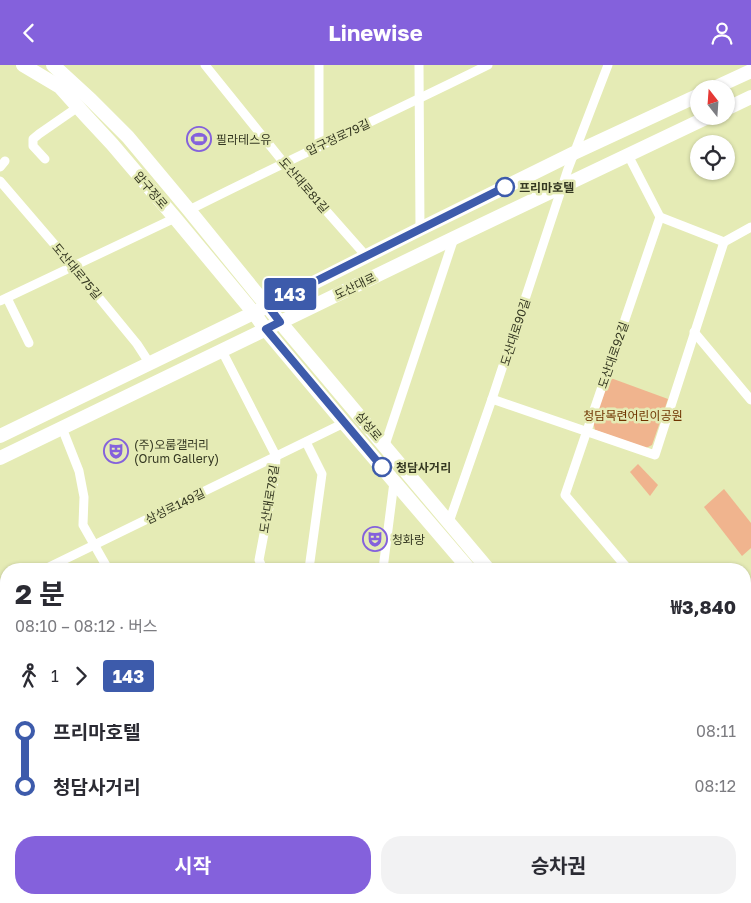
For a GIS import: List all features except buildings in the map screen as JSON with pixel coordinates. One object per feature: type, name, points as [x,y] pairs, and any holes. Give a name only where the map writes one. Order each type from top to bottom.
[{"type":"main road","name":"압구정로","points":[[23,65],[60,87],[175,218],[266,329]]},
{"type":"main road","name":"압구정로","points":[[55,65],[128,137],[268,306]]},
{"type":"main road","points":[[732,80],[751,71]]},
{"type":"main road","points":[[735,105],[751,97]]},
{"type":"main road","name":"도산대로","points":[[0,436],[254,313],[574,153],[690,99]]},
{"type":"main road","name":"도산대로","points":[[0,458],[691,125]]},
{"type":"main road","name":"삼성로","points":[[268,306],[483,563]]},
{"type":"main road","name":"삼성로","points":[[266,329],[460,563]]},
{"type":"street","points":[[319,65],[319,147]]},
{"type":"street","points":[[419,65],[420,229]]},
{"type":"street","name":"압구정로79길","points":[[189,210],[488,65]]},
{"type":"street","name":"도산대로90길","points":[[449,522],[564,186],[568,169],[608,65]]},
{"type":"street","name":"도산대로81길","points":[[208,66],[284,163],[367,257]]},
{"type":"street","points":[[45,159],[33,146],[33,139],[78,107]]},
{"type":"street","points":[[628,155],[660,217],[724,242]]},
{"type":"street","name":"도산대로75길","points":[[0,181],[138,344],[150,363]]},
{"type":"street","name":"도산대로92길","points":[[623,563],[565,495],[660,217]]},
{"type":"street","points":[[29,343],[3,300],[175,218]]},
{"type":"street","points":[[492,399],[655,455],[724,242],[751,227]]},
{"type":"street","points":[[385,445],[454,238]]},
{"type":"street","points":[[694,332],[751,400]]},
{"type":"street","name":"도산대로78길","points":[[222,351],[276,456],[275,476],[259,560],[260,563]]},
{"type":"street","name":"삼성로149길","points":[[57,563],[344,423]]},
{"type":"street","points":[[62,428],[79,471],[84,497],[83,525],[105,563]]},
{"type":"street","points":[[306,442],[322,474],[310,563]]},
{"type":"street","points":[[384,563],[394,482]]},
{"type":"green space","name":"청담목련어린이공원","points":[[608,377],[668,399],[652,445],[646,448],[595,430],[593,421]]},
{"type":"green space","points":[[638,464],[658,485],[650,496],[630,472]]},
{"type":"green space","points":[[724,489],[751,523],[751,548],[742,556],[704,507]]},
{"type":"bus line","name":"143","points":[[382,467],[266,329],[280,322],[268,306],[505,187]]},
{"type":"place","name":"필라테스유","points":[[199,139]]},
{"type":"place","name":"프리마호텔","points":[[505,187]]},
{"type":"place","name":"(주)오룸갤러리 (Orum Gallery)","points":[[116,451]]},
{"type":"place","name":"청담사거리","points":[[382,467]]},
{"type":"place","name":"청화랑","points":[[375,539]]}]
